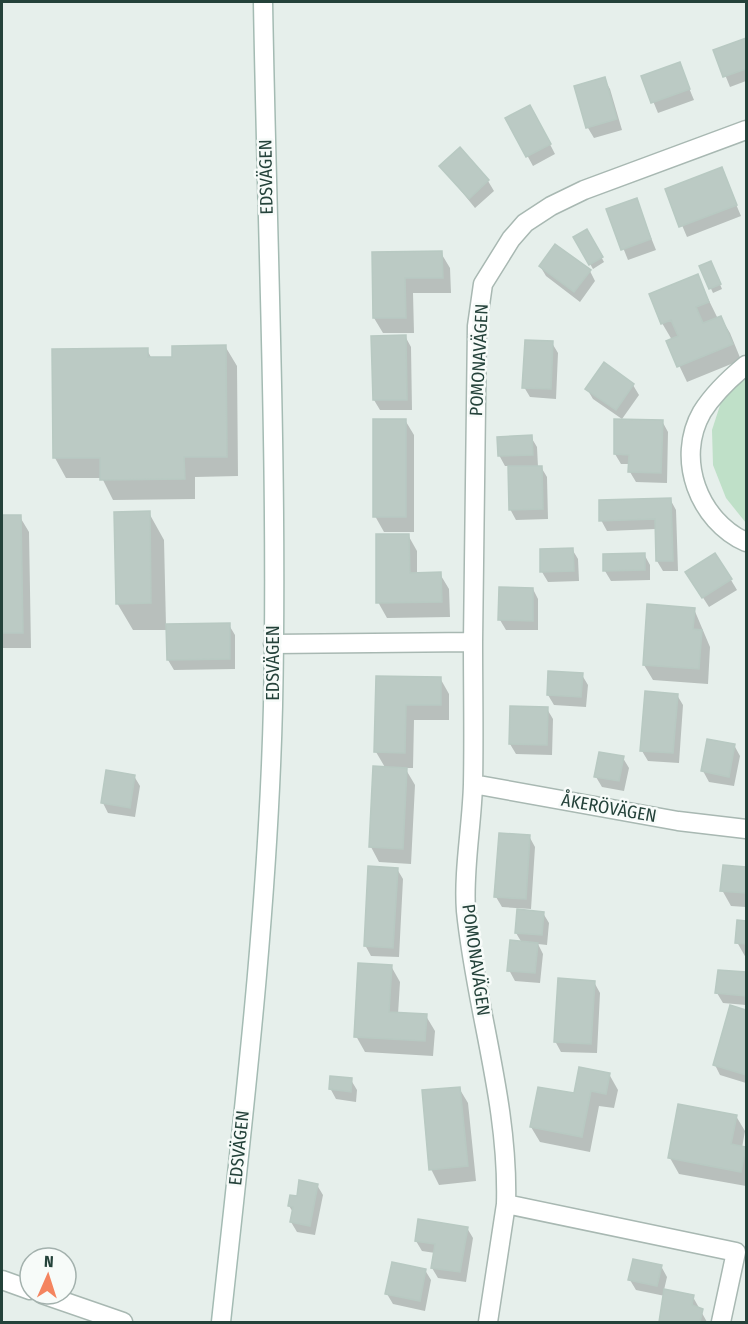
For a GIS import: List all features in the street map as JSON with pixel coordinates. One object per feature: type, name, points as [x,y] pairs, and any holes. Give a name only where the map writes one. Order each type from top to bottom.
[{"type":"street","name":"EDSVÄGEN","points":[[221,1323],[243,1121],[268,818],[273,644],[263,2]]},
{"type":"street","name":"POMONAVÄGEN","points":[[488,1323],[506,1204],[507,1172],[497,1079],[473,962],[466,909],[473,784],[472,642],[477,326],[483,285],[511,239],[525,223],[551,206],[584,190],[747,130]]},
{"type":"street","points":[[747,365],[721,385],[701,414],[691,445],[692,477],[707,512],[728,533],[747,542]]},
{"type":"street","points":[[273,644],[472,642]]},
{"type":"street","name":"ÅKERÖVÄGEN","points":[[473,784],[678,821],[747,829]]},
{"type":"street","points":[[506,1204],[736,1252],[722,1323]]},
{"type":"street","points":[[2,1280],[18,1286]]},
{"type":"street","points":[[76,1306],[123,1323]]},
{"type":"green space","points":[[746,367],[746,523],[726,498],[713,465],[712,430],[723,396]]},
{"type":"building","points":[[746,38],[746,69],[723,77],[713,50]]},
{"type":"building","points":[[680,62],[690,89],[651,103],[641,76]]},
{"type":"building","points":[[605,77],[617,119],[586,128],[574,86]]},
{"type":"building","points":[[530,105],[551,144],[526,157],[505,118]]},
{"type":"building","points":[[460,147],[489,180],[469,199],[439,166]]},
{"type":"building","points":[[722,167],[737,205],[679,227],[665,189]]},
{"type":"building","points":[[637,198],[651,239],[621,250],[606,209]]},
{"type":"building","points":[[587,229],[603,257],[589,265],[573,237]]},
{"type":"building","points":[[555,244],[591,270],[574,292],[539,266]]},
{"type":"building","points":[[442,251],[443,278],[405,278],[406,318],[373,318],[372,252]]},
{"type":"building","points":[[711,261],[721,284],[709,289],[699,266]]},
{"type":"building","points":[[698,274],[709,302],[696,307],[703,323],[721,316],[733,344],[677,367],[666,341],[678,336],[671,320],[661,324],[649,294]]},
{"type":"building","points":[[406,335],[407,400],[373,400],[371,336]]},
{"type":"building","points":[[525,340],[553,341],[551,389],[522,388]]},
{"type":"building","points":[[226,345],[227,457],[184,457],[185,479],[100,480],[100,458],[53,458],[52,349],[148,348],[148,357],[172,357],[172,346]]},
{"type":"building","points":[[604,362],[634,384],[616,410],[585,389]]},
{"type":"building","points":[[373,419],[406,419],[406,517],[373,517]]},
{"type":"building","points":[[614,419],[663,420],[661,473],[628,472],[629,455],[614,454]]},
{"type":"building","points":[[532,435],[533,455],[498,456],[497,437]]},
{"type":"building","points":[[508,466],[542,466],[543,509],[509,510]]},
{"type":"building","points":[[671,498],[673,561],[656,561],[655,519],[599,521],[599,500]]},
{"type":"building","points":[[150,511],[151,603],[116,604],[114,512]]},
{"type":"building","points":[[2,515],[21,515],[23,633],[2,633]]},
{"type":"building","points":[[376,534],[409,534],[410,573],[441,572],[442,602],[376,603]]},
{"type":"building","points":[[573,548],[574,571],[540,572],[540,549]]},
{"type":"building","points":[[645,553],[645,570],[603,571],[603,554]]},
{"type":"building","points":[[715,553],[732,579],[702,598],[685,572]]},
{"type":"building","points":[[499,587],[533,588],[533,621],[498,620]]},
{"type":"building","points":[[647,604],[695,608],[693,629],[702,630],[699,669],[643,665]]},
{"type":"building","points":[[230,623],[230,659],[167,660],[166,624]]},
{"type":"building","points":[[548,671],[583,673],[581,697],[547,695]]},
{"type":"building","points":[[376,676],[441,677],[441,705],[406,705],[405,753],[374,752]]},
{"type":"building","points":[[645,691],[678,694],[673,753],[640,751]]},
{"type":"building","points":[[510,706],[548,707],[547,745],[509,744]]},
{"type":"building","points":[[707,739],[735,744],[729,777],[701,771]]},
{"type":"building","points":[[599,752],[624,756],[619,781],[594,777]]},
{"type":"building","points":[[373,766],[407,768],[403,849],[369,847]]},
{"type":"building","points":[[106,770],[135,775],[130,808],[101,803]]},
{"type":"building","points":[[499,833],[530,835],[526,899],[494,897]]},
{"type":"building","points":[[723,865],[746,867],[746,893],[720,891]]},
{"type":"building","points":[[368,866],[398,868],[393,948],[364,946]]},
{"type":"building","points":[[517,909],[544,912],[542,935],[515,933]]},
{"type":"building","points":[[737,920],[746,921],[746,944],[735,943]]},
{"type":"building","points":[[510,940],[538,943],[535,973],[507,971]]},
{"type":"building","points":[[358,963],[392,965],[389,1012],[427,1014],[425,1041],[354,1037]]},
{"type":"building","points":[[718,970],[746,972],[746,996],[715,993]]},
{"type":"building","points":[[558,978],[595,981],[591,1044],[554,1042]]},
{"type":"building","points":[[730,1005],[746,1010],[746,1075],[713,1065]]},
{"type":"building","points":[[579,1067],[610,1073],[606,1094],[591,1091],[582,1137],[530,1127],[538,1087],[574,1093]]},
{"type":"building","points":[[330,1076],[352,1078],[351,1092],[329,1089]]},
{"type":"building","points":[[460,1087],[468,1166],[429,1170],[422,1090]]},
{"type":"building","points":[[678,1104],[737,1115],[731,1144],[746,1147],[741,1172],[668,1158]]},
{"type":"building","points":[[299,1180],[318,1184],[310,1226],[290,1222],[293,1207],[288,1206],[290,1195],[297,1196]]},
{"type":"building","points":[[418,1219],[468,1227],[460,1272],[431,1268],[435,1244],[415,1241]]},
{"type":"building","points":[[633,1259],[662,1265],[657,1286],[628,1280]]},
{"type":"building","points":[[392,1262],[426,1269],[420,1301],[385,1294]]},
{"type":"building","points":[[664,1289],[694,1295],[692,1305],[703,1309],[700,1322],[659,1322]]}]
